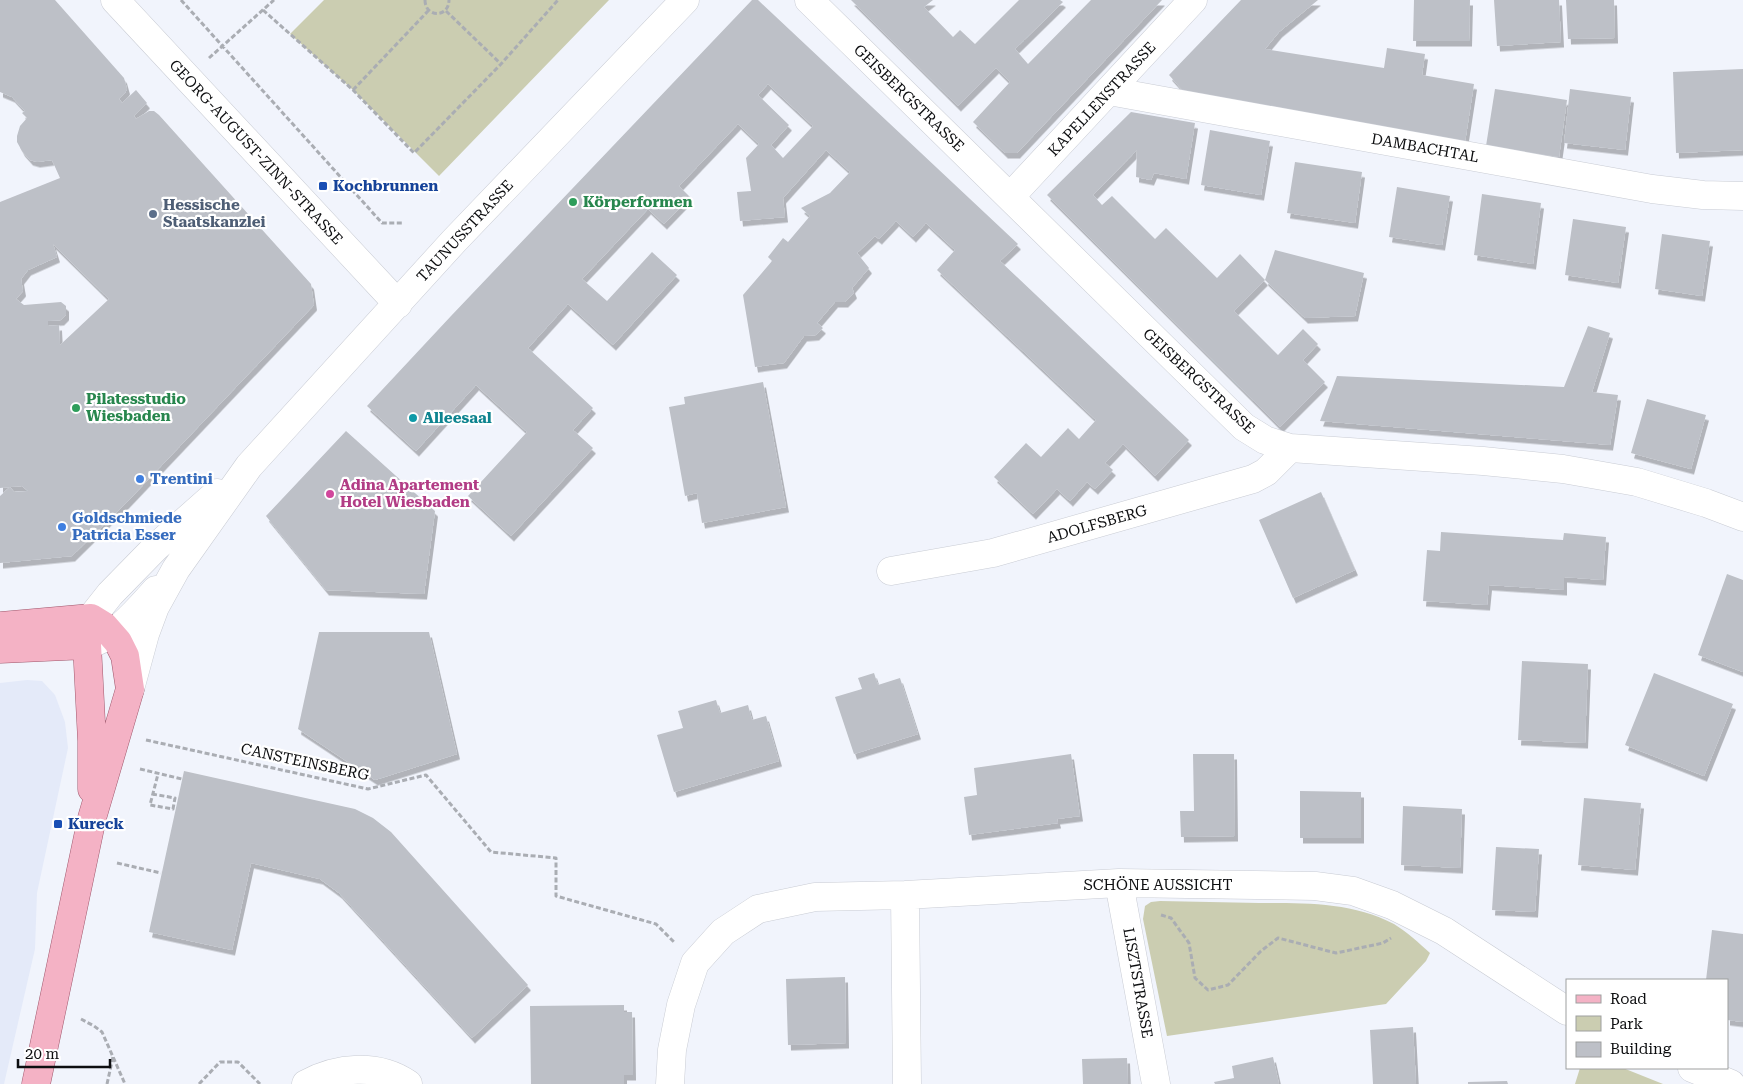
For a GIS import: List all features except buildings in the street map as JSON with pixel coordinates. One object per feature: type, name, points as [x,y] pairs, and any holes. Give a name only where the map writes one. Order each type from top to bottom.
[{"type":"main road","points":[[0,626],[96,632],[125,656],[130,689],[92,818],[36,1084]]},
{"type":"main road","points":[[0,649],[96,632]]},
{"type":"main road","points":[[92,818],[92,740],[96,632]]},
{"type":"street","name":"GEORG-AUGUST-ZINN-STRASSE","points":[[115,0],[398,304]]},
{"type":"street","name":"TAUNUSSTRASSE","points":[[176,569],[249,466],[454,241],[686,0]]},
{"type":"street","name":"GEISBERGSTRASSE","points":[[809,0],[1244,427],[1264,440],[1290,448],[1483,461],[1563,469],[1636,482],[1706,503],[1743,517]]},
{"type":"street","name":"KAPELLENSTRASSE","points":[[1010,197],[1193,0]]},
{"type":"street","name":"DAMBACHTAL","points":[[1109,91],[1652,189],[1703,195],[1743,196]]},
{"type":"street","name":"ADOLFSBERG","points":[[891,571],[993,553],[1253,479],[1266,472],[1290,448]]},
{"type":"street","name":"TAUNUSSTRASSE","points":[[96,632],[110,594],[196,510],[249,466]]},
{"type":"street","points":[[96,632],[138,609],[176,569]]},
{"type":"street","points":[[130,689],[145,634],[155,608],[176,569]]},
{"type":"street","name":"SCHÖNE AUSSICHT","points":[[695,963],[723,932],[758,909],[814,896],[1121,892],[1315,886],[1353,891],[1419,917],[1444,931],[1566,1011]]},
{"type":"street","name":"LISZTSTRASSE","points":[[1121,892],[1156,1084]]},
{"type":"street","points":[[905,895],[907,1084]]},
{"type":"street","points":[[670,1084],[672,1050],[680,1005],[695,963]]},
{"type":"street","points":[[306,1084],[327,1075],[357,1069],[388,1074],[408,1084]]},
{"type":"street","points":[[1694,1069],[1731,1084]]},
{"type":"path","points":[[181,0],[382,223],[404,223]]},
{"type":"path","points":[[203,63],[274,0]]},
{"type":"path","points":[[424,0],[428,11],[434,14],[446,11],[449,6],[449,0]]},
{"type":"path","points":[[263,10],[353,90],[414,153],[500,64],[558,0]]},
{"type":"path","points":[[353,90],[428,11]]},
{"type":"path","points":[[446,11],[500,64]]},
{"type":"path","name":"CANSTEINSBERG","points":[[146,740],[368,789],[426,775],[491,852],[556,858],[556,896],[656,924],[695,963]]},
{"type":"path","points":[[140,769],[182,779]]},
{"type":"path","points":[[152,794],[175,798],[176,803],[173,809],[150,804],[152,794],[158,774]]},
{"type":"path","points":[[117,864],[161,873]]},
{"type":"path","points":[[1121,892],[1171,918],[1189,943],[1195,978],[1208,990],[1228,985],[1261,951],[1278,938],[1336,953],[1382,943],[1405,930],[1419,917]]},
{"type":"path","points":[[79,1018],[102,1032],[124,1084]]},
{"type":"path","points":[[107,1084],[113,1056]]},
{"type":"path","points":[[199,1084],[220,1062],[238,1062],[260,1084]]},
{"type":"shaded area","points":[[27,680],[42,681],[55,695],[65,722],[68,748],[37,893],[35,949],[4,1084],[0,1084],[0,683]]},
{"type":"green space","points":[[324,0],[609,0],[439,176],[353,90],[290,34]]},
{"type":"green space","points":[[1151,902],[1294,903],[1328,905],[1362,911],[1394,924],[1430,953],[1426,961],[1386,1004],[1167,1036],[1143,919],[1145,906]]},
{"type":"green space","points":[[1580,1069],[1626,1069],[1663,1084],[1575,1084]]},
{"type":"place","name":"Kochbrunnen","points":[[323,186]]},
{"type":"place","name":"Körperformen","points":[[573,202]]},
{"type":"place","name":"Hessische Staatskanzlei","points":[[153,214]]},
{"type":"place","name":"Pilatesstudio Wiesbaden","points":[[76,408]]},
{"type":"place","name":"Alleesaal","points":[[413,418]]},
{"type":"place","name":"Trentini","points":[[140,479]]},
{"type":"place","name":"Adina Apartement Hotel Wiesbaden","points":[[330,494]]},
{"type":"place","name":"Goldschmiede Patricia Esser","points":[[62,527]]},
{"type":"place","name":"Kureck","points":[[58,824]]}]
